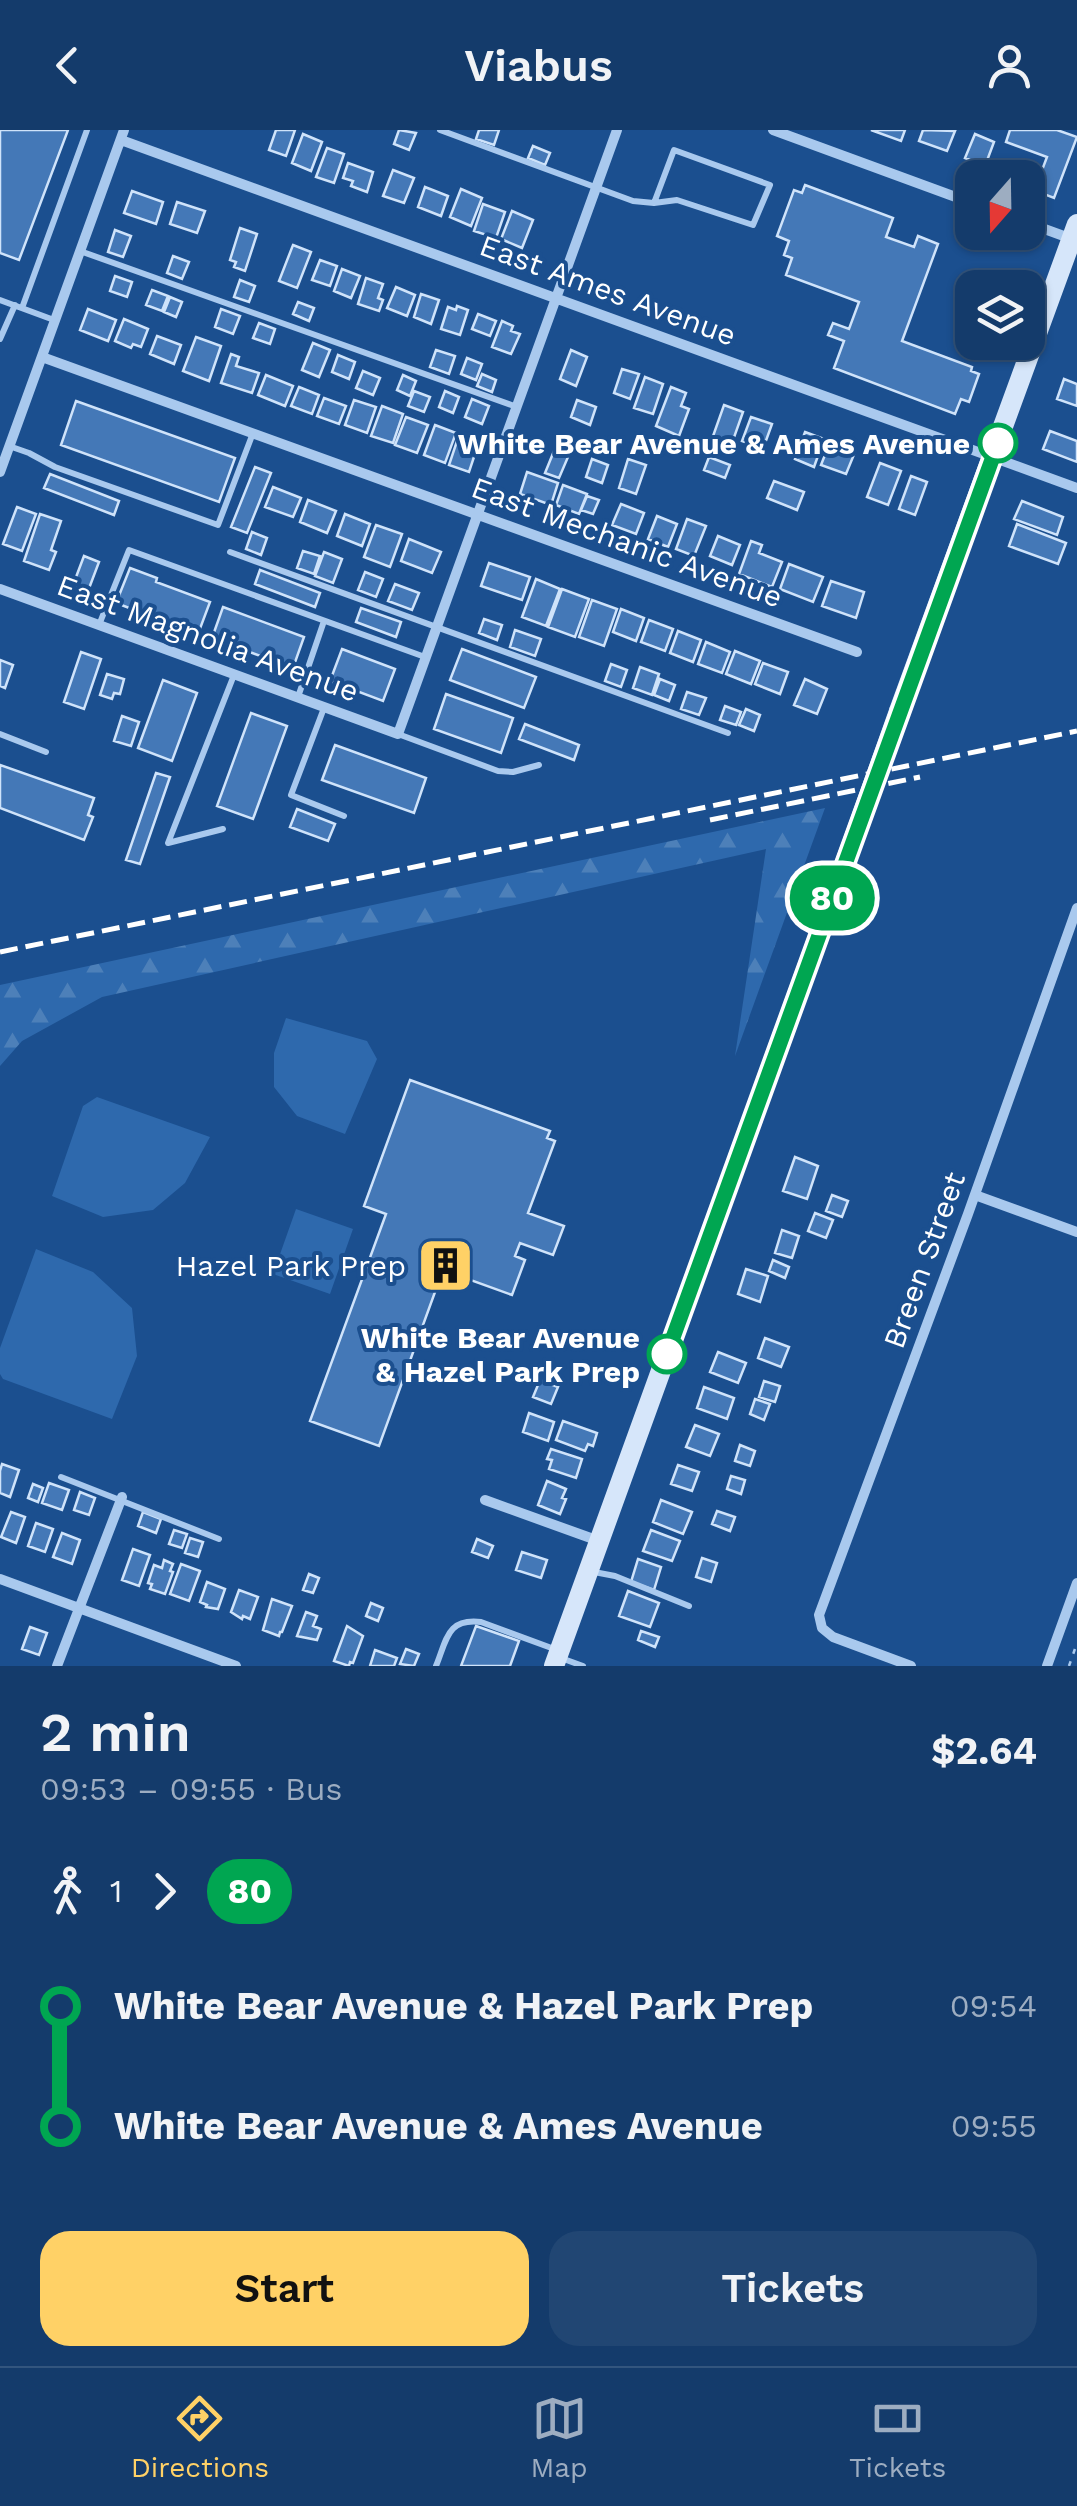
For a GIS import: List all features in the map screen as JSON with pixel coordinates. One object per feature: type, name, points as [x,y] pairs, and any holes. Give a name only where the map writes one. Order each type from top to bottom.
[{"type":"main road","points":[[557,1658],[1075,234]]},
{"type":"street","points":[[398,734],[618,130]]},
{"type":"street","points":[[773,130],[955,197]]},
{"type":"street","points":[[0,472],[122,135]]},
{"type":"street","name":"East Ames Avenue","points":[[122,135],[1077,488]]},
{"type":"street","points":[[1045,227],[1075,234]]},
{"type":"street","name":"East Mechanic Avenue","points":[[42,357],[857,652]]},
{"type":"street","name":"East Magnolia Avenue","points":[[0,588],[398,734]]},
{"type":"street","name":"Breen Street","points":[[911,1666],[833,1638],[822,1628],[819,1614],[1077,908]]},
{"type":"street","points":[[974,1195],[1077,1232]]},
{"type":"street","points":[[57,1666],[121,1499]]},
{"type":"street","points":[[485,1500],[599,1541]]},
{"type":"street","points":[[0,1580],[236,1666]]},
{"type":"street","points":[[1047,1666],[1077,1583]]},
{"type":"lane","points":[[0,340],[18,306],[87,130]]},
{"type":"lane","points":[[440,130],[633,200],[654,203],[677,200],[753,226],[770,186],[674,150],[654,203]]},
{"type":"lane","points":[[80,251],[517,407]]},
{"type":"lane","points":[[0,300],[55,320]]},
{"type":"lane","points":[[10,446],[55,467],[218,525],[253,433]]},
{"type":"lane","points":[[99,625],[129,550],[426,658]]},
{"type":"lane","points":[[230,552],[728,733]]},
{"type":"lane","points":[[298,697],[324,620]]},
{"type":"lane","points":[[223,830],[168,843],[234,674]]},
{"type":"lane","points":[[324,707],[291,794],[344,816]]},
{"type":"lane","points":[[0,734],[46,752]]},
{"type":"lane","points":[[398,734],[498,771],[513,772],[539,765]]},
{"type":"lane","points":[[61,1477],[219,1539]]},
{"type":"lane","points":[[588,1571],[615,1576],[689,1606]]},
{"type":"lane","points":[[436,1666],[452,1628],[468,1621],[482,1622],[557,1658],[583,1666]]},
{"type":"path","points":[[1068,1666],[1077,1643]]},
{"type":"green space","points":[[825,808],[735,1056],[766,849],[102,997],[22,1041],[0,1066],[0,985]]},
{"type":"green space","points":[[286,1018],[367,1041],[377,1059],[345,1134],[297,1116],[274,1087],[274,1053]]},
{"type":"green space","points":[[97,1097],[210,1137],[185,1183],[153,1210],[103,1217],[52,1196],[83,1106]]},
{"type":"green space","points":[[296,1209],[353,1229],[330,1294],[273,1274]]},
{"type":"green space","points":[[36,1249],[93,1272],[132,1308],[137,1356],[112,1419],[3,1379],[0,1374],[0,1348]]},
{"type":"building","points":[[0,130],[68,130],[19,260],[0,253]]},
{"type":"building","points":[[276,130],[295,130],[286,156],[269,150]]},
{"type":"building","points":[[399,130],[416,133],[409,150],[394,144]]},
{"type":"building","points":[[479,130],[499,130],[494,145],[476,139]]},
{"type":"building","points":[[871,130],[905,130],[901,141]]},
{"type":"building","points":[[923,130],[955,131],[947,151],[919,141]]},
{"type":"building","points":[[1010,130],[1057,130],[1077,137],[1054,198],[1045,195],[1047,157],[1006,142]]},
{"type":"building","points":[[303,134],[322,142],[311,171],[292,163]]},
{"type":"building","points":[[975,134],[994,142],[987,160],[965,158]]},
{"type":"building","points":[[533,146],[550,153],[545,165],[528,158]]},
{"type":"building","points":[[327,148],[344,154],[334,183],[316,177]]},
{"type":"building","points":[[348,163],[373,172],[367,192],[343,178]]},
{"type":"building","points":[[393,170],[414,178],[404,203],[383,196]]},
{"type":"building","points":[[805,185],[893,218],[886,237],[914,247],[918,236],[938,244],[902,341],[972,367],[971,371],[979,374],[969,402],[961,399],[955,414],[834,368],[844,341],[828,335],[833,323],[849,329],[859,302],[786,275],[792,258],[784,255],[789,241],[777,236],[794,190],[802,193]]},
{"type":"building","points":[[425,187],[448,196],[441,216],[418,207]]},
{"type":"building","points":[[461,189],[482,198],[471,226],[450,217]]},
{"type":"building","points":[[132,191],[163,202],[156,224],[124,213]]},
{"type":"building","points":[[177,202],[205,211],[197,233],[170,224]]},
{"type":"building","points":[[483,204],[505,212],[496,238],[474,231]]},
{"type":"building","points":[[512,211],[533,220],[522,248],[501,239]]},
{"type":"building","points":[[240,228],[257,234],[245,271],[234,267],[236,262],[230,260]]},
{"type":"building","points":[[115,230],[131,236],[123,257],[108,252]]},
{"type":"building","points":[[293,245],[311,252],[297,288],[279,281]]},
{"type":"building","points":[[173,256],[189,262],[182,279],[167,273]]},
{"type":"building","points":[[320,260],[337,266],[330,286],[312,280]]},
{"type":"building","points":[[342,269],[360,276],[351,298],[334,291]]},
{"type":"building","points":[[115,276],[132,282],[127,297],[110,291]]},
{"type":"building","points":[[366,278],[383,284],[379,311],[358,304]]},
{"type":"building","points":[[240,280],[255,286],[249,302],[234,297]]},
{"type":"building","points":[[396,287],[415,295],[407,316],[387,308]]},
{"type":"building","points":[[152,290],[168,296],[162,311],[146,305]]},
{"type":"building","points":[[421,294],[439,300],[431,324],[414,317]]},
{"type":"building","points":[[170,297],[182,302],[176,317],[164,312]]},
{"type":"building","points":[[298,302],[314,308],[309,321],[293,314]]},
{"type":"building","points":[[457,306],[468,310],[460,335],[441,329],[448,307],[456,310]]},
{"type":"building","points":[[88,309],[116,320],[108,341],[80,330]]},
{"type":"building","points":[[221,309],[240,316],[233,334],[215,327]]},
{"type":"building","points":[[478,314],[496,321],[490,336],[472,329]]},
{"type":"building","points":[[124,319],[148,329],[141,347],[133,344],[131,348],[115,341]]},
{"type":"building","points":[[502,321],[520,334],[511,354],[492,347]]},
{"type":"building","points":[[259,323],[275,329],[270,344],[253,338]]},
{"type":"building","points":[[157,336],[181,345],[174,364],[150,354]]},
{"type":"building","points":[[196,337],[221,346],[209,381],[183,371]]},
{"type":"building","points":[[313,343],[330,350],[319,377],[302,370]]},
{"type":"building","points":[[436,350],[455,356],[449,374],[430,367]]},
{"type":"building","points":[[571,350],[587,357],[576,386],[560,379]]},
{"type":"building","points":[[231,354],[239,357],[236,366],[259,373],[252,393],[221,383]]},
{"type":"building","points":[[338,355],[355,362],[349,379],[332,372]]},
{"type":"building","points":[[467,358],[482,364],[476,380],[461,374]]},
{"type":"building","points":[[622,369],[639,374],[630,399],[614,393]]},
{"type":"building","points":[[363,371],[380,378],[373,395],[356,388]]},
{"type":"building","points":[[482,374],[496,380],[492,392],[477,386]]},
{"type":"building","points":[[266,375],[293,386],[285,406],[258,395]]},
{"type":"building","points":[[403,375],[416,381],[410,396],[397,390]]},
{"type":"building","points":[[645,377],[663,384],[653,414],[634,408]]},
{"type":"building","points":[[1064,379],[1077,384],[1077,406],[1057,399]]},
{"type":"building","points":[[299,387],[319,395],[312,414],[291,406]]},
{"type":"building","points":[[671,387],[686,393],[681,406],[689,409],[679,436],[656,426]]},
{"type":"building","points":[[414,391],[430,397],[424,412],[408,406]]},
{"type":"building","points":[[445,391],[459,397],[453,413],[439,407]]},
{"type":"building","points":[[324,398],[346,406],[339,424],[317,416]]},
{"type":"building","points":[[472,399],[489,406],[482,424],[465,417]]},
{"type":"building","points":[[354,400],[376,407],[367,433],[345,425]]},
{"type":"building","points":[[577,400],[596,407],[590,425],[571,417]]},
{"type":"building","points":[[76,401],[235,458],[219,502],[61,445]]},
{"type":"building","points":[[724,405],[743,412],[731,446],[712,439]]},
{"type":"building","points":[[382,406],[403,414],[393,443],[371,436]]},
{"type":"building","points":[[406,417],[428,425],[417,453],[395,445]]},
{"type":"building","points":[[751,417],[772,424],[763,449],[742,441]]},
{"type":"building","points":[[435,425],[456,433],[445,463],[424,455]]},
{"type":"building","points":[[1050,431],[1077,441],[1077,462],[1043,449]]},
{"type":"building","points":[[805,432],[824,439],[814,467],[795,459]]},
{"type":"building","points":[[459,435],[479,442],[469,472],[449,465]]},
{"type":"building","points":[[830,442],[855,452],[846,474],[821,465]]},
{"type":"building","points":[[554,451],[568,457],[559,478],[545,473]]},
{"type":"building","points":[[709,457],[730,465],[725,478],[704,470]]},
{"type":"building","points":[[592,459],[608,465],[602,483],[586,477]]},
{"type":"building","points":[[628,459],[646,465],[636,494],[619,488]]},
{"type":"building","points":[[880,463],[901,471],[888,505],[867,497]]},
{"type":"building","points":[[255,467],[271,473],[247,533],[231,527]]},
{"type":"building","points":[[527,472],[558,483],[551,505],[520,494]]},
{"type":"building","points":[[50,474],[119,501],[114,515],[44,488]]},
{"type":"building","points":[[911,476],[927,482],[915,515],[899,509]]},
{"type":"building","points":[[774,481],[804,492],[797,510],[767,498]]},
{"type":"building","points":[[563,485],[587,494],[579,514],[556,505]]},
{"type":"building","points":[[273,487],[301,498],[293,517],[265,507]]},
{"type":"building","points":[[587,496],[599,500],[593,514],[581,510]]},
{"type":"building","points":[[308,500],[336,511],[327,533],[300,522]]},
{"type":"building","points":[[1022,501],[1063,517],[1057,535],[1014,519]]},
{"type":"building","points":[[621,504],[644,513],[636,534],[612,525]]},
{"type":"building","points":[[17,507],[36,514],[22,551],[3,544]]},
{"type":"building","points":[[40,514],[61,521],[49,570],[24,561]]},
{"type":"building","points":[[345,514],[370,524],[362,546],[337,536]]},
{"type":"building","points":[[657,516],[677,524],[668,547],[648,539]]},
{"type":"building","points":[[687,519],[706,526],[694,556],[676,549]]},
{"type":"building","points":[[1017,524],[1066,543],[1058,564],[1009,546]]},
{"type":"building","points":[[376,525],[402,534],[390,567],[364,557]]},
{"type":"building","points":[[252,532],[267,538],[261,555],[246,549]]},
{"type":"building","points":[[718,536],[740,545],[732,565],[710,556]]},
{"type":"building","points":[[409,539],[441,552],[432,573],[401,561]]},
{"type":"building","points":[[751,541],[762,545],[759,553],[782,562],[772,587],[739,574]]},
{"type":"building","points":[[303,551],[320,556],[314,574],[297,568]]},
{"type":"building","points":[[324,552],[342,559],[333,583],[315,576]]},
{"type":"building","points":[[84,556],[99,562],[88,591],[73,585]]},
{"type":"building","points":[[489,563],[530,577],[522,600],[481,586]]},
{"type":"building","points":[[789,564],[823,577],[813,602],[780,589]]},
{"type":"building","points":[[130,568],[210,602],[198,634],[116,603]]},
{"type":"building","points":[[260,570],[320,593],[315,607],[255,584]]},
{"type":"building","points":[[365,572],[383,579],[376,597],[358,590]]},
{"type":"building","points":[[536,579],[560,589],[546,626],[522,617]]},
{"type":"building","points":[[831,581],[864,592],[856,618],[822,606]]},
{"type":"building","points":[[395,584],[419,593],[412,610],[388,601]]},
{"type":"building","points":[[562,589],[589,599],[575,637],[548,627]]},
{"type":"building","points":[[592,600],[617,609],[604,646],[579,637]]},
{"type":"building","points":[[223,607],[304,637],[293,668],[212,638]]},
{"type":"building","points":[[361,608],[401,622],[396,637],[356,622]]},
{"type":"building","points":[[621,609],[644,618],[636,641],[613,632]]},
{"type":"building","points":[[484,619],[502,625],[497,640],[479,633]]},
{"type":"building","points":[[649,620],[673,629],[665,651],[641,642]]},
{"type":"building","points":[[515,630],[541,639],[535,656],[510,647]]},
{"type":"building","points":[[678,631],[701,640],[693,662],[670,653]]},
{"type":"building","points":[[706,642],[730,652],[722,673],[698,664]]},
{"type":"building","points":[[342,649],[395,669],[383,701],[330,681]]},
{"type":"building","points":[[462,649],[536,677],[524,708],[450,680]]},
{"type":"building","points":[[735,651],[760,661],[751,684],[726,674]]},
{"type":"building","points":[[81,652],[101,659],[84,709],[64,702]]},
{"type":"building","points":[[0,660],[13,665],[5,688],[0,686]]},
{"type":"building","points":[[763,663],[788,672],[780,694],[755,684]]},
{"type":"building","points":[[611,664],[627,670],[621,687],[605,681]]},
{"type":"building","points":[[640,667],[659,674],[652,695],[633,688]]},
{"type":"building","points":[[107,674],[124,679],[120,694],[114,693],[112,699],[100,695]]},
{"type":"building","points":[[660,679],[675,685],[669,701],[654,695]]},
{"type":"building","points":[[805,679],[827,689],[817,714],[794,705]]},
{"type":"building","points":[[163,680],[197,693],[172,761],[138,748]]},
{"type":"building","points":[[687,692],[706,698],[699,715],[681,709]]},
{"type":"building","points":[[446,694],[513,718],[501,753],[434,729]]},
{"type":"building","points":[[725,706],[741,712],[736,725],[720,720]]},
{"type":"building","points":[[746,709],[760,715],[754,731],[739,725]]},
{"type":"building","points":[[251,713],[287,726],[253,819],[217,806]]},
{"type":"building","points":[[122,716],[139,722],[131,746],[114,741]]},
{"type":"building","points":[[525,724],[579,745],[574,760],[519,739]]},
{"type":"building","points":[[335,745],[426,778],[414,813],[322,780]]},
{"type":"building","points":[[0,765],[94,798],[88,815],[93,817],[84,840],[0,808]]},
{"type":"building","points":[[156,773],[170,777],[140,864],[126,860]]},
{"type":"building","points":[[297,809],[335,824],[328,841],[290,827]]},
{"type":"building","name":"Hazel Park Prep","points":[[410,1080],[550,1131],[547,1138],[555,1141],[528,1213],[564,1226],[553,1255],[520,1243],[515,1256],[525,1260],[512,1295],[443,1270],[379,1446],[310,1421],[386,1214],[364,1206]]},
{"type":"building","points":[[795,1157],[818,1166],[807,1199],[783,1191]]},
{"type":"building","points":[[832,1195],[848,1201],[842,1217],[826,1211]]},
{"type":"building","points":[[815,1213],[833,1220],[826,1238],[808,1231]]},
{"type":"building","points":[[782,1230],[799,1236],[792,1258],[775,1253]]},
{"type":"building","points":[[773,1260],[789,1267],[785,1278],[769,1271]]},
{"type":"building","points":[[746,1269],[768,1276],[760,1302],[738,1294]]},
{"type":"building","points":[[765,1338],[789,1347],[781,1367],[758,1358]]},
{"type":"building","points":[[718,1352],[746,1363],[738,1383],[710,1372]]},
{"type":"building","points":[[540,1380],[558,1387],[551,1404],[533,1397]]},
{"type":"building","points":[[764,1381],[780,1386],[775,1402],[759,1397]]},
{"type":"building","points":[[704,1387],[734,1398],[727,1419],[697,1408]]},
{"type":"building","points":[[755,1399],[770,1404],[764,1420],[750,1414]]},
{"type":"building","points":[[529,1413],[554,1422],[548,1441],[523,1432]]},
{"type":"building","points":[[563,1421],[597,1433],[593,1446],[588,1444],[585,1451],[556,1440]]},
{"type":"building","points":[[695,1425],[719,1434],[710,1456],[686,1447]]},
{"type":"building","points":[[740,1445],[755,1451],[750,1466],[735,1461]]},
{"type":"building","points":[[551,1449],[582,1459],[576,1478],[549,1469]]},
{"type":"building","points":[[2,1464],[19,1470],[10,1497],[0,1493]]},
{"type":"building","points":[[678,1465],[699,1472],[692,1491],[671,1484]]},
{"type":"building","points":[[731,1476],[745,1480],[741,1494],[727,1489]]},
{"type":"building","points":[[547,1481],[566,1489],[560,1514],[538,1505]]},
{"type":"building","points":[[49,1483],[69,1490],[62,1510],[42,1503]]},
{"type":"building","points":[[33,1484],[43,1488],[38,1502],[28,1498]]},
{"type":"building","points":[[80,1492],[95,1498],[89,1515],[74,1510]]},
{"type":"building","points":[[661,1500],[692,1512],[683,1534],[653,1522]]},
{"type":"building","points":[[717,1511],[735,1517],[730,1531],[712,1524]]},
{"type":"building","points":[[11,1512],[25,1517],[16,1543],[1,1537]]},
{"type":"building","points":[[143,1512],[161,1519],[156,1533],[138,1526]]},
{"type":"building","points":[[36,1523],[53,1529],[45,1552],[28,1546]]},
{"type":"building","points":[[174,1530],[187,1534],[182,1548],[169,1544]]},
{"type":"building","points":[[651,1530],[680,1541],[672,1561],[643,1551]]},
{"type":"building","points":[[62,1533],[80,1540],[72,1564],[53,1557]]},
{"type":"building","points":[[190,1538],[203,1542],[198,1557],[185,1553]]},
{"type":"building","points":[[477,1539],[493,1546],[488,1558],[472,1552]]},
{"type":"building","points":[[133,1549],[150,1555],[139,1586],[122,1580]]},
{"type":"building","points":[[522,1552],[547,1560],[541,1578],[516,1570]]},
{"type":"building","points":[[702,1558],[717,1563],[711,1582],[696,1577]]},
{"type":"building","points":[[638,1559],[661,1567],[654,1590],[631,1582]]},
{"type":"building","points":[[164,1560],[173,1564],[165,1594],[150,1589],[152,1584],[148,1583],[154,1565],[162,1568]]},
{"type":"building","points":[[181,1564],[200,1571],[189,1601],[170,1594]]},
{"type":"building","points":[[309,1574],[319,1578],[313,1593],[303,1590]]},
{"type":"building","points":[[207,1582],[225,1589],[218,1609],[200,1602]]},
{"type":"building","points":[[239,1590],[258,1597],[250,1619],[231,1612]]},
{"type":"building","points":[[628,1591],[659,1603],[650,1627],[619,1616]]},
{"type":"building","points":[[272,1599],[292,1606],[279,1636],[263,1630]]},
{"type":"building","points":[[371,1603],[383,1608],[378,1621],[366,1616]]},
{"type":"building","points":[[306,1612],[317,1616],[313,1626],[321,1629],[317,1640],[297,1636]]},
{"type":"building","points":[[347,1626],[363,1636],[349,1666],[334,1661]]},
{"type":"building","points":[[476,1626],[519,1641],[510,1666],[461,1666]]},
{"type":"building","points":[[30,1627],[47,1633],[39,1655],[22,1649]]},
{"type":"building","points":[[641,1631],[659,1637],[655,1647],[638,1640]]},
{"type":"building","points":[[406,1649],[419,1654],[414,1666],[400,1664]]},
{"type":"building","points":[[375,1650],[397,1658],[394,1666],[370,1666]]},
{"type":"railway","points":[[0,952],[1077,731]]},
{"type":"railway","points":[[710,820],[920,777]]},
{"type":"bus line","name":"80","points":[[667,1354],[998,443]]},
{"type":"place","name":"White Bear Avenue & Ames Avenue","points":[[998,443]]},
{"type":"place","name":"Hazel Park Prep","points":[[445,1265]]},
{"type":"place","name":"White Bear Avenue & Hazel Park Prep","points":[[667,1354]]}]
